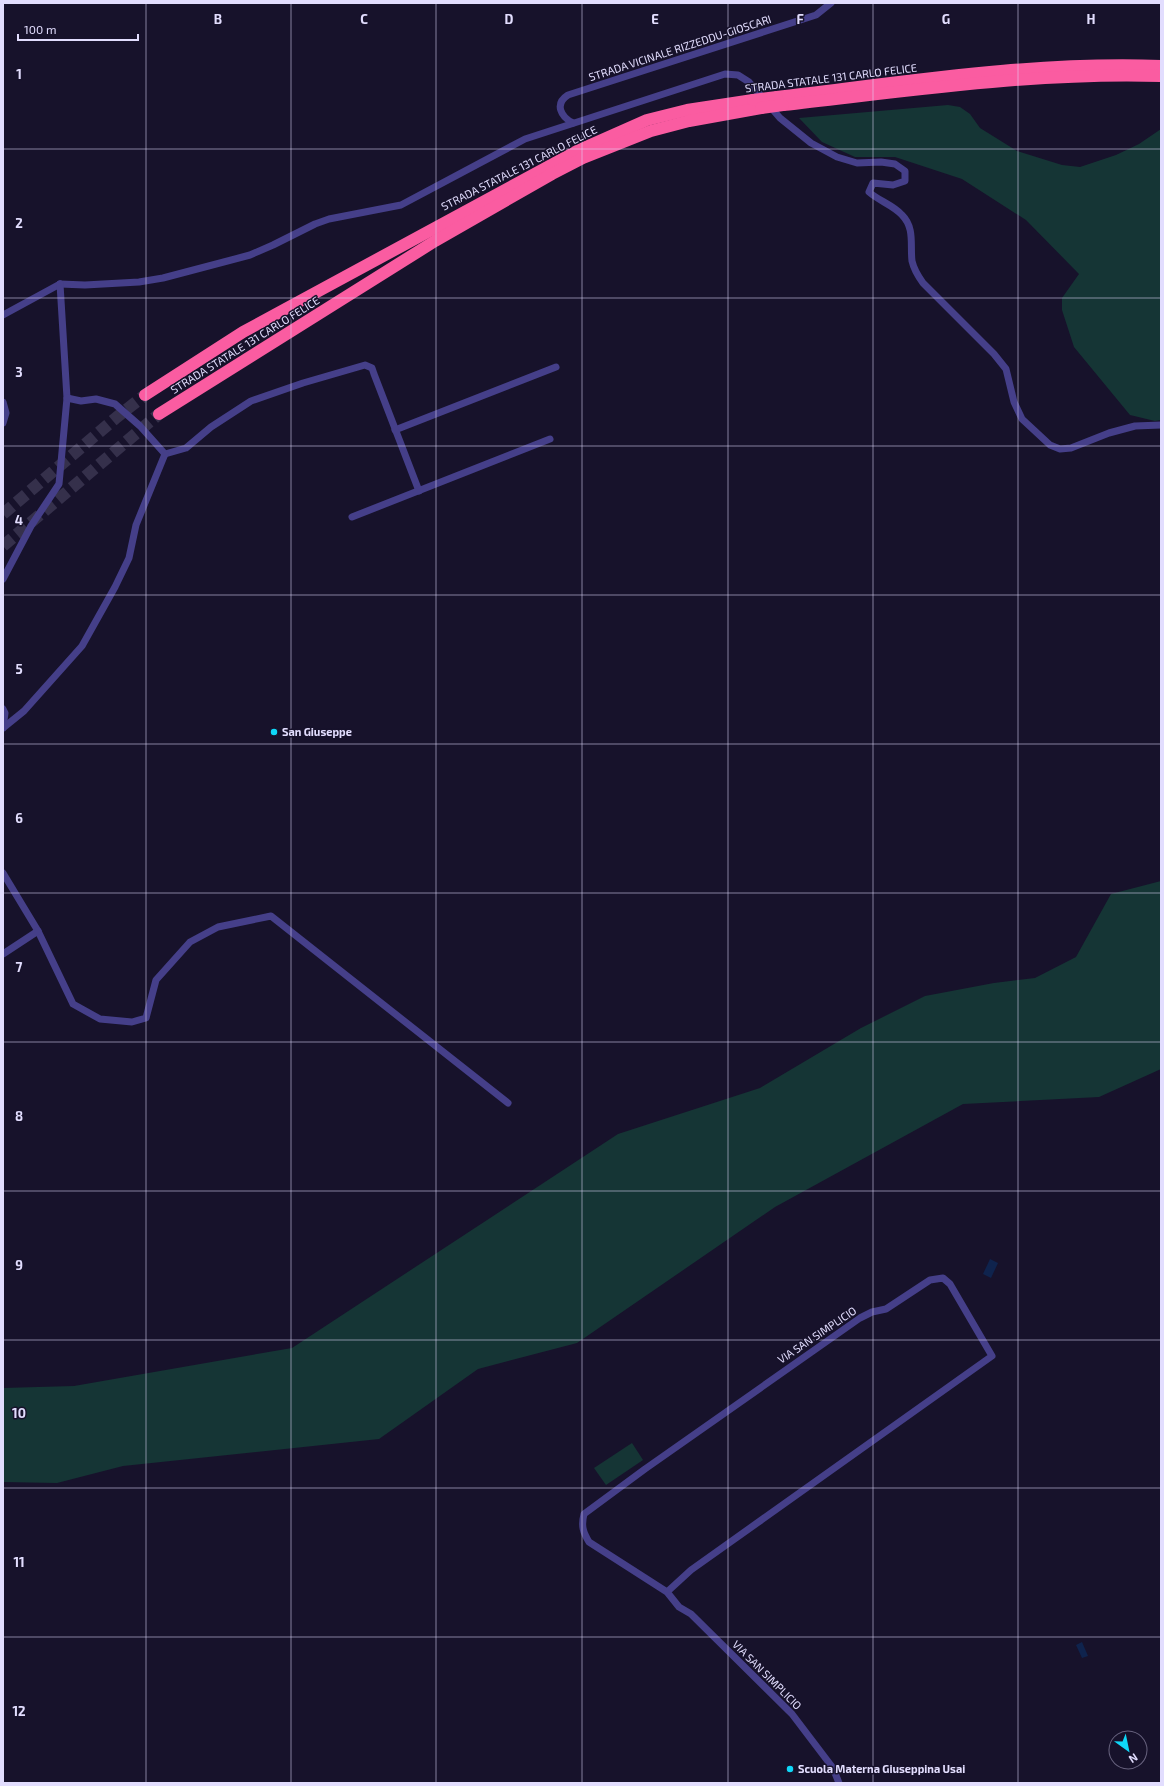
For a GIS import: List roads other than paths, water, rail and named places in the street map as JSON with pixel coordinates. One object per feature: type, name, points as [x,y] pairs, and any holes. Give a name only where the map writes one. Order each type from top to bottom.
[{"type":"highway","name":"STRADA STATALE 131 CARLO FELICE","points":[[145,396],[243,332],[535,172],[577,150],[647,120],[687,110],[757,104],[1014,70],[1077,66],[1161,66]]},
{"type":"highway","name":"STRADA STATALE 131 CARLO FELICE","points":[[780,101],[1013,80],[1086,76],[1161,76]]},
{"type":"highway","name":"STRADA STATALE 131 CARLO FELICE","points":[[160,414],[436,241],[582,158],[651,131],[757,104]]},
{"type":"highway","points":[[535,172],[552,174]]},
{"type":"street","name":"STRADA VICINALE RIZZEDDU-GIOSCARI","points":[[573,123],[563,116],[560,111],[562,101],[568,95],[816,15],[831,3]]},
{"type":"street","points":[[3,315],[60,284],[85,285],[139,282],[163,278],[250,255],[315,224],[329,219],[401,205],[525,139],[725,74],[738,75],[749,82],[780,118],[811,143],[837,157],[857,163],[881,162],[895,164],[905,171],[905,181],[893,185],[873,183],[869,192],[902,214],[912,232],[912,261],[915,272],[923,283],[994,354],[1006,370],[1014,402],[1022,419],[1050,445],[1060,449],[1071,448],[1109,433],[1135,426],[1161,425]]},
{"type":"street","points":[[3,579],[31,526],[59,484],[67,398],[60,284]]},
{"type":"street","points":[[165,454],[186,448],[211,427],[251,401],[303,383],[365,365],[372,368],[419,491]]},
{"type":"street","points":[[395,430],[556,367]]},
{"type":"street","points":[[67,398],[81,401],[96,399],[115,404],[140,426],[165,454]]},
{"type":"street","points":[[3,402],[6,413],[3,423]]},
{"type":"street","points":[[352,517],[550,439]]},
{"type":"street","points":[[3,728],[24,712],[82,646],[115,587],[129,558],[136,525],[165,454]]},
{"type":"street","points":[[3,709],[5,713],[3,728]]},
{"type":"street","points":[[3,872],[38,931],[73,1004],[100,1019],[132,1022],[146,1018],[156,980],[190,942],[218,927],[271,916],[508,1103]]},
{"type":"street","points":[[3,954],[38,931]]},
{"type":"street","name":"VIA SAN SIMPLICIO","points":[[667,1592],[692,1570],[992,1356],[950,1284],[943,1278],[930,1280],[886,1309],[860,1318],[645,1469],[584,1514],[582,1524],[583,1533],[589,1542],[667,1592],[679,1607],[691,1614],[792,1714],[833,1768],[839,1783]]},
{"type":"water","points":[[990,1259],[998,1263],[991,1278],[983,1274]]},
{"type":"water","points":[[1082,1642],[1088,1656],[1082,1658],[1076,1645]]},
{"type":"tunnel","points":[[3,514],[145,395]]},
{"type":"tunnel","points":[[3,546],[159,414]]},
{"type":"place","name":"San Giuseppe","points":[[274,732]]},
{"type":"place","name":"Scuola Materna Giuseppina Usai","points":[[790,1769]]}]
